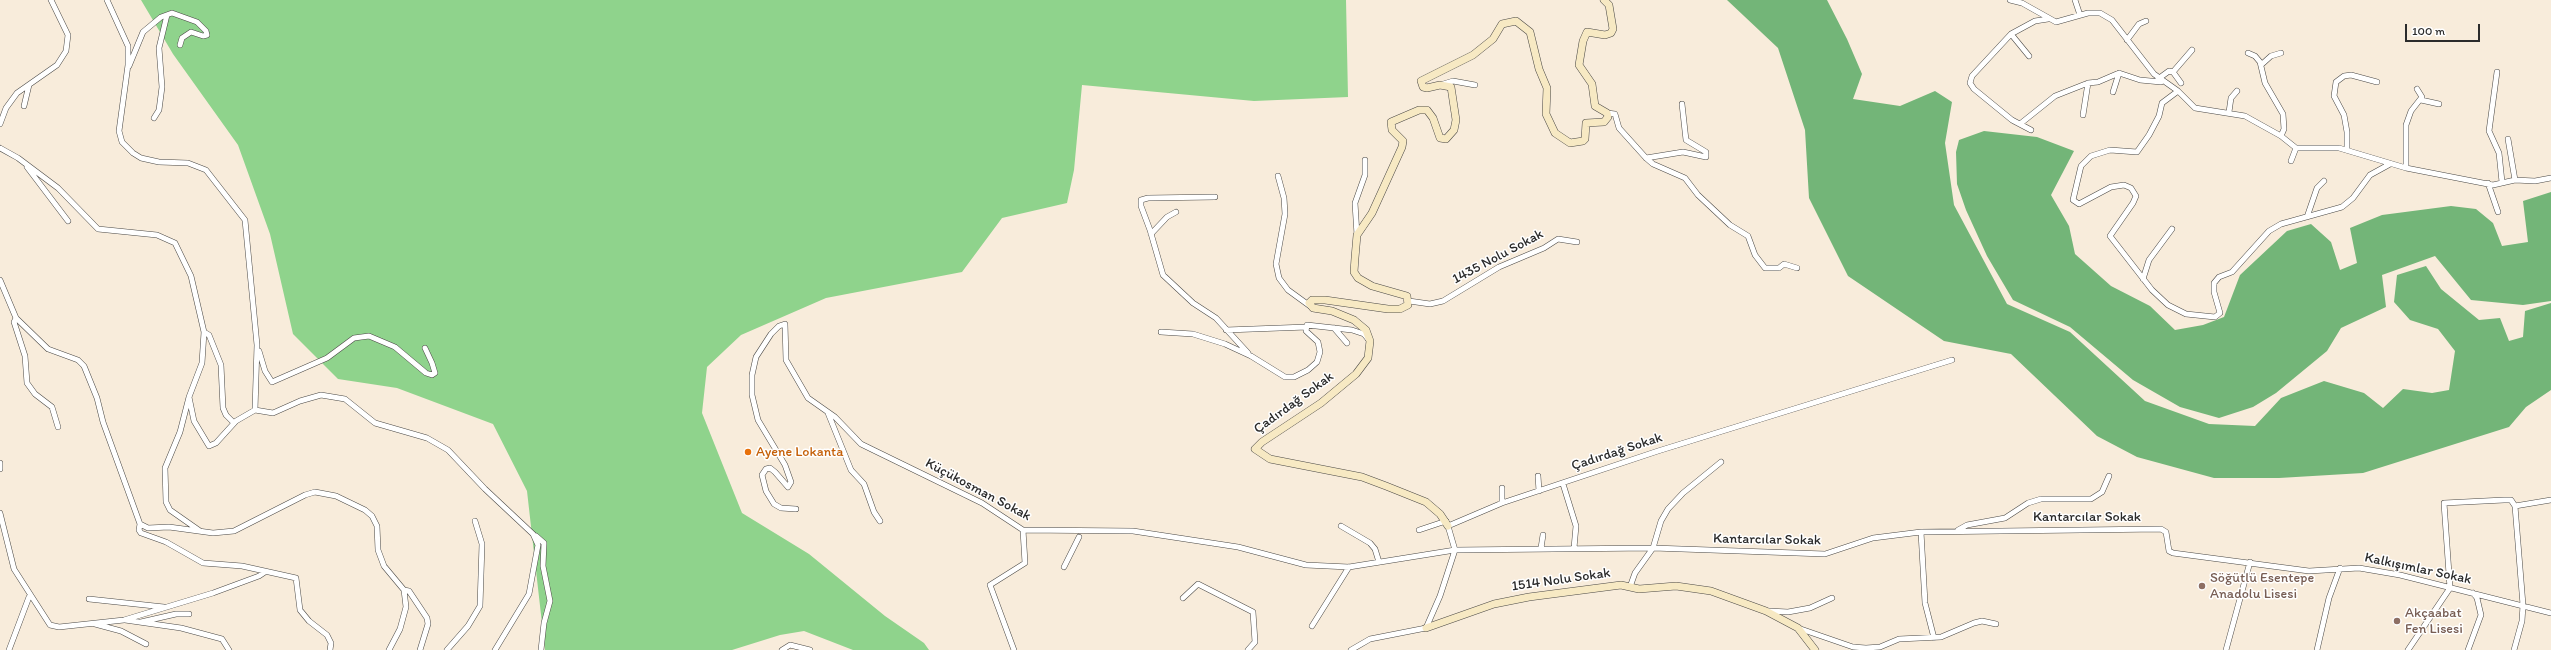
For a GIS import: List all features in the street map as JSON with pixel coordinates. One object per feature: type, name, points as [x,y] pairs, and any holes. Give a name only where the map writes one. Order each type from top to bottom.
[{"type":"street","points":[[0,124],[6,108],[17,93],[57,65],[66,51],[68,35],[51,0]]},
{"type":"street","points":[[107,0],[128,46],[127,71],[119,131],[122,142],[132,153],[141,158],[159,162],[188,163],[206,170],[243,215],[248,239],[257,346],[255,410]]},
{"type":"street","points":[[1604,0],[1609,5],[1613,29],[1611,33],[1605,35],[1587,32],[1583,40],[1579,65],[1592,84],[1595,106],[1606,112],[1615,114],[1619,128],[1646,158],[1654,164],[1679,174],[1691,183],[1698,195],[1730,225],[1748,236],[1755,255],[1765,268],[1779,268],[1784,264],[1797,268]]},
{"type":"street","points":[[2010,0],[2034,9],[2048,19],[2056,22],[2080,15],[2100,13],[2112,20],[2160,80],[2178,91],[2195,108],[2229,112],[2245,116],[2281,136],[2296,148],[2339,148],[2406,168],[2494,185],[2515,180],[2535,182],[2551,178]]},
{"type":"street","points":[[2075,0],[2080,15]]},
{"type":"street","points":[[127,71],[143,32],[152,22],[167,14],[172,13],[197,22],[206,31],[207,35],[203,36],[191,32],[182,38],[180,46]]},
{"type":"street","points":[[154,118],[159,110],[162,87],[159,48],[167,14]]},
{"type":"street","points":[[2031,130],[2020,124],[1974,89],[1970,83],[1972,76],[2011,34],[2035,21],[2048,19]]},
{"type":"street","points":[[1475,85],[1454,81],[1427,88],[1423,87],[1421,81],[1473,55],[1493,39],[1502,24],[1516,21],[1530,32],[1539,69],[1547,88],[1546,114],[1555,133],[1570,143],[1578,143],[1585,138],[1586,123],[1604,122],[1608,117],[1606,112]]},
{"type":"street","points":[[2127,40],[2139,24],[2146,21]]},
{"type":"street","points":[[2011,34],[2029,56]]},
{"type":"street","points":[[2020,124],[2055,96],[2088,83],[2098,82],[2119,73],[2140,80],[2160,80],[2169,71],[2173,72],[2192,50]]},
{"type":"street","points":[[2248,53],[2255,56],[2261,65],[2265,83],[2283,114],[2284,129],[2281,136]]},
{"type":"street","points":[[2261,65],[2274,54],[2281,53]]},
{"type":"street","points":[[2173,72],[2181,83]]},
{"type":"street","points":[[2497,72],[2489,131],[2499,153],[2502,182]]},
{"type":"street","points":[[2113,92],[2119,73]]},
{"type":"street","points":[[2347,150],[2347,132],[2344,115],[2334,96],[2336,82],[2344,76],[2351,75],[2377,82]]},
{"type":"street","points":[[2083,115],[2088,83]]},
{"type":"street","points":[[24,106],[29,85]]},
{"type":"street","points":[[1357,235],[1372,212],[1402,147],[1403,141],[1392,130],[1391,122],[1419,110],[1427,110],[1433,118],[1440,138],[1446,139],[1454,130],[1456,120],[1453,92],[1451,86],[1440,85]]},
{"type":"street","points":[[2406,168],[2406,125],[2411,111],[2421,100],[2421,94],[2417,89]]},
{"type":"street","points":[[2178,91],[2162,103],[2159,116],[2149,135],[2137,152],[2110,150],[2091,156],[2081,166],[2073,200],[2079,204],[2111,187],[2124,185],[2131,188],[2136,196],[2133,203],[2110,236],[2157,295],[2174,308],[2193,316],[2214,317],[2220,313],[2214,292],[2214,283],[2219,277],[2232,272],[2269,231],[2281,224],[2335,210],[2348,203],[2370,175],[2390,164]]},
{"type":"street","points":[[2229,112],[2231,98],[2237,91]]},
{"type":"street","points":[[2421,100],[2439,104]]},
{"type":"street","points":[[1646,158],[1683,152],[1706,157],[1706,152],[1686,140],[1682,104]]},
{"type":"street","points":[[2508,140],[2515,180]]},
{"type":"street","points":[[0,148],[24,162],[58,188],[98,229],[157,235],[175,243],[191,276],[204,332],[202,363],[189,397],[180,432],[165,468],[166,502],[170,510],[200,530]]},
{"type":"street","points":[[2291,161],[2296,148]]},
{"type":"street","points":[[1310,306],[1310,303],[1316,299],[1400,309],[1405,307],[1409,301],[1407,296],[1372,286],[1358,278],[1354,272],[1357,235],[1355,203],[1365,175],[1365,160]]},
{"type":"street","points":[[24,162],[68,221]]},
{"type":"street","points":[[1278,176],[1284,198],[1285,214],[1276,264],[1280,278],[1288,290],[1310,306],[1332,311],[1354,320],[1366,330],[1370,341]]},
{"type":"street","points":[[2307,217],[2317,188],[2324,181]]},
{"type":"street","points":[[2488,183],[2498,212]]},
{"type":"street","points":[[1215,197],[1155,198],[1141,200],[1140,206],[1151,234],[1163,275],[1193,303],[1216,318],[1251,356]]},
{"type":"street","points":[[1151,234],[1167,217],[1176,212]]},
{"type":"street","points":[[2143,279],[2149,260],[2172,229]]},
{"type":"street","name":"1435 Nolu Sokak","points":[[1409,301],[1430,304],[1443,301],[1499,267],[1544,248],[1558,239],[1577,242]]},
{"type":"street","points":[[0,280],[16,318],[48,349],[78,360],[84,366],[98,398],[103,422],[140,524],[139,530],[141,533],[166,542],[203,563],[242,566],[296,578],[300,610],[309,621],[327,636],[331,643],[330,650]]},
{"type":"street","points":[[16,318],[14,322],[27,365],[27,383],[35,394],[52,407],[58,427]]},
{"type":"street","name":"Küçükosman Sokak","points":[[796,509],[781,508],[774,504],[766,491],[762,474],[766,469],[770,468],[775,472],[788,487],[791,482],[785,464],[758,420],[752,395],[752,375],[756,357],[779,326],[786,325],[784,349],[788,366],[808,398],[828,413],[863,446],[982,503],[1023,530],[1133,531],[1238,547],[1306,565],[1348,567],[1455,550]]},
{"type":"street","points":[[1226,330],[1307,327],[1334,328],[1352,330],[1364,334],[1370,341]]},
{"type":"street","points":[[1162,332],[1193,334],[1225,344],[1251,356],[1285,377],[1294,377],[1308,370],[1317,362],[1320,352],[1318,342],[1306,331],[1307,327]]},
{"type":"street","points":[[1334,328],[1347,343]]},
{"type":"street","points":[[204,332],[209,335],[221,365],[223,408],[226,415],[233,422],[236,421]]},
{"type":"street","points":[[257,346],[265,371],[272,382],[327,358],[354,338],[369,336],[395,347],[426,373],[432,375],[435,373],[425,348]]},
{"type":"street","name":"Çadırdağ Sokak","points":[[1370,341],[1368,358],[1356,374],[1321,403],[1262,442],[1256,449],[1270,458],[1362,477],[1386,486],[1426,502],[1447,524],[1502,503],[1563,484],[1658,451],[1952,360]]},
{"type":"street","points":[[189,397],[194,421],[208,445],[216,443],[236,421],[255,410],[272,413],[300,401],[321,395],[345,399],[375,423],[427,438],[448,450],[485,489],[544,543],[543,566],[550,601],[544,623],[541,650]]},
{"type":"street","points":[[828,413],[851,470],[864,484],[874,512],[880,521]]},
{"type":"street","points":[[1630,587],[1635,573],[1653,548],[1661,521],[1672,503],[1721,462]]},
{"type":"street","points":[[0,463],[0,469]]},
{"type":"street","points":[[1538,476],[1539,491]]},
{"type":"street","points":[[1958,530],[1967,525],[2005,518],[2028,503],[2041,499],[2091,499],[2102,492],[2109,476]]},
{"type":"street","points":[[1563,484],[1576,526],[1574,548]]},
{"type":"street","points":[[1502,488],[1502,503]]},
{"type":"street","points":[[140,524],[148,528],[200,530],[213,533],[234,531],[305,495],[325,492],[356,505],[372,516],[377,526],[378,550],[384,566],[404,590],[409,591],[427,618],[428,624],[420,650]]},
{"type":"street","points":[[2408,650],[2450,588],[2444,503],[2504,500],[2511,500],[2515,506],[2523,605],[2522,621],[2514,650]]},
{"type":"street","points":[[2515,506],[2551,500]]},
{"type":"street","points":[[0,513],[2,527],[14,569],[29,597],[50,625],[59,627],[124,620],[167,608],[259,576],[265,572]]},
{"type":"street","points":[[447,650],[468,626],[480,606],[482,544],[474,521]]},
{"type":"street","points":[[1419,530],[1447,524],[1455,550],[1440,596],[1426,628]]},
{"type":"street","points":[[1341,526],[1370,543],[1375,549],[1379,562]]},
{"type":"street","name":"Kantarcılar Sokak","points":[[1455,550],[1653,548],[1825,554],[1874,538],[1920,532],[1958,530],[2161,529],[2166,532],[2169,551],[2173,553],[2250,562]]},
{"type":"street","points":[[1014,650],[990,585],[1025,563],[1023,530]]},
{"type":"street","points":[[1920,532],[1925,603],[1934,638]]},
{"type":"street","points":[[495,650],[529,594],[533,581],[538,545],[533,534]]},
{"type":"street","points":[[1541,548],[1543,535]]},
{"type":"street","points":[[1064,568],[1079,537]]},
{"type":"street","points":[[2226,650],[2250,562]]},
{"type":"street","name":"Kalkışımlar Sokak","points":[[2250,562],[2310,571],[2359,568],[2393,574],[2551,613]]},
{"type":"street","points":[[1312,626],[1348,567]]},
{"type":"street","points":[[2317,650],[2329,598],[2340,568]]},
{"type":"street","points":[[1183,598],[1198,584],[1253,612],[1255,642],[1248,650]]},
{"type":"street","name":"1514 Nolu Sokak","points":[[1351,650],[1370,639],[1426,628],[1494,604],[1583,589],[1621,585],[1639,589],[1676,586],[1711,591],[1766,611],[1798,628]]},
{"type":"street","points":[[389,650],[400,629],[406,607],[404,590]]},
{"type":"street","points":[[2468,650],[2481,615],[2477,598],[2472,593]]},
{"type":"street","points":[[9,650],[29,597]]},
{"type":"street","points":[[1766,611],[1788,612],[1810,608],[1832,598]]},
{"type":"street","points":[[89,599],[167,608]]},
{"type":"street","points":[[134,623],[189,614]]},
{"type":"street","points":[[124,620],[134,623],[181,628],[222,640],[229,650]]},
{"type":"street","points":[[1798,628],[1859,648],[1880,647],[1899,640],[1934,638],[1974,623],[1982,622],[1996,624]]},
{"type":"street","points":[[92,623],[120,631],[146,644]]},
{"type":"street","points":[[1798,628],[1815,650]]},
{"type":"street","points":[[782,650],[790,645],[810,650]]},
{"type":"green space","points":[[141,0],[1346,0],[1348,97],[1254,101],[1082,85],[1074,170],[1067,203],[1002,218],[962,272],[826,298],[741,335],[707,367],[702,413],[742,513],[809,554],[885,616],[924,643],[929,650],[853,650],[804,631],[780,635],[732,650],[545,650],[527,491],[493,424],[397,388],[338,379],[293,334],[270,234],[238,145],[173,54]]},
{"type":"green space","points":[[1727,0],[1827,0],[1847,39],[1862,74],[1853,99],[1900,106],[1935,91],[1952,102],[1945,143],[1954,205],[2007,304],[2070,332],[2145,401],[2209,424],[2255,426],[2281,398],[2324,381],[2364,393],[2383,408],[2403,389],[2432,393],[2449,390],[2455,351],[2438,329],[2410,320],[2394,302],[2397,275],[2426,266],[2441,289],[2479,320],[2500,318],[2509,341],[2523,337],[2525,311],[2551,303],[2551,390],[2526,407],[2509,427],[2363,473],[2279,478],[2214,478],[2137,457],[2097,436],[2011,354],[1944,341],[1848,276],[1809,198],[1805,130],[1778,48]]},
{"type":"green space","points":[[1984,131],[2037,137],[2074,151],[2051,195],[2069,226],[2075,254],[2111,286],[2150,306],[2175,330],[2203,325],[2224,317],[2240,275],[2287,231],[2311,224],[2331,242],[2340,270],[2357,263],[2350,228],[2382,215],[2451,206],[2476,209],[2493,223],[2502,246],[2528,242],[2523,201],[2551,192],[2551,301],[2523,305],[2471,300],[2435,256],[2382,275],[2386,307],[2341,328],[2327,351],[2276,393],[2253,407],[2219,418],[2180,407],[2133,380],[2070,327],[2013,300],[1987,256],[1966,210],[1957,184],[1956,152],[1959,140]]},
{"type":"place","name":"Ayene Lokanta","points":[[748,452]]},
{"type":"place","name":"Söğütlü Esentepe Anadolu Lisesi","points":[[2202,586]]},
{"type":"place","name":"Akçaabat Fen Lisesi","points":[[2397,621]]}]
